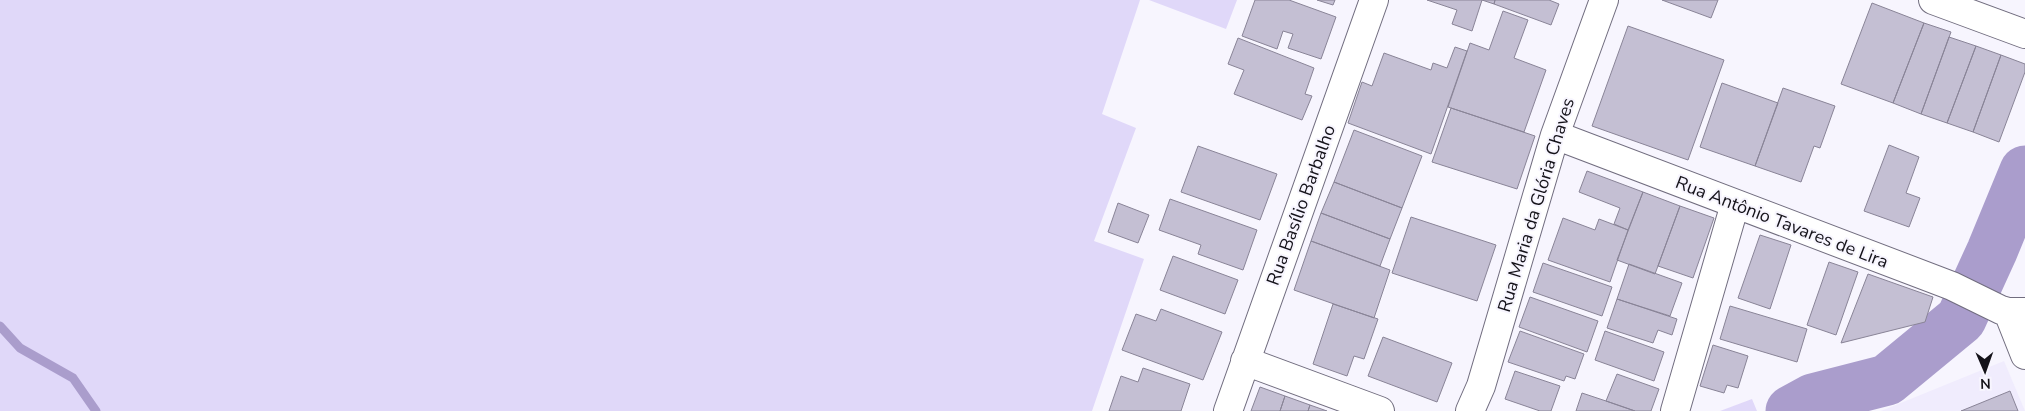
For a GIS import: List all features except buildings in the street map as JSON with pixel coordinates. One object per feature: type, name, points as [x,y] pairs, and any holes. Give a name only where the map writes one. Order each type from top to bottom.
[{"type":"street","name":"Rua Basílio Barbalho","points":[[1228,411],[1374,0]]},
{"type":"street","name":"Rua Maria da Glória Chaves","points":[[1470,411],[1481,386],[1555,134],[1604,0]]},
{"type":"street","points":[[1933,0],[2025,34]]},
{"type":"street","name":"Rua Antônio Tavares de Lira","points":[[1555,134],[1952,286],[2011,311],[2025,355]]},
{"type":"street","points":[[1675,411],[1735,204]]},
{"type":"street","points":[[1245,361],[1380,411]]},
{"type":"shaded area","points":[[0,0],[1140,0],[1102,114],[1136,128],[1094,241],[1144,259],[1092,411],[0,411]]},
{"type":"shaded area","points":[[1149,0],[1237,0],[1226,29]]},
{"type":"shaded area","points":[[2004,361],[2025,411],[1881,411]]},
{"type":"shaded area","points":[[1752,399],[1757,411],[1720,411]]},
{"type":"waterway","points":[[1791,411],[1813,399],[1887,380],[1961,319],[2025,171]]},
{"type":"waterway","points":[[0,326],[20,348],[73,378],[96,411]]}]
